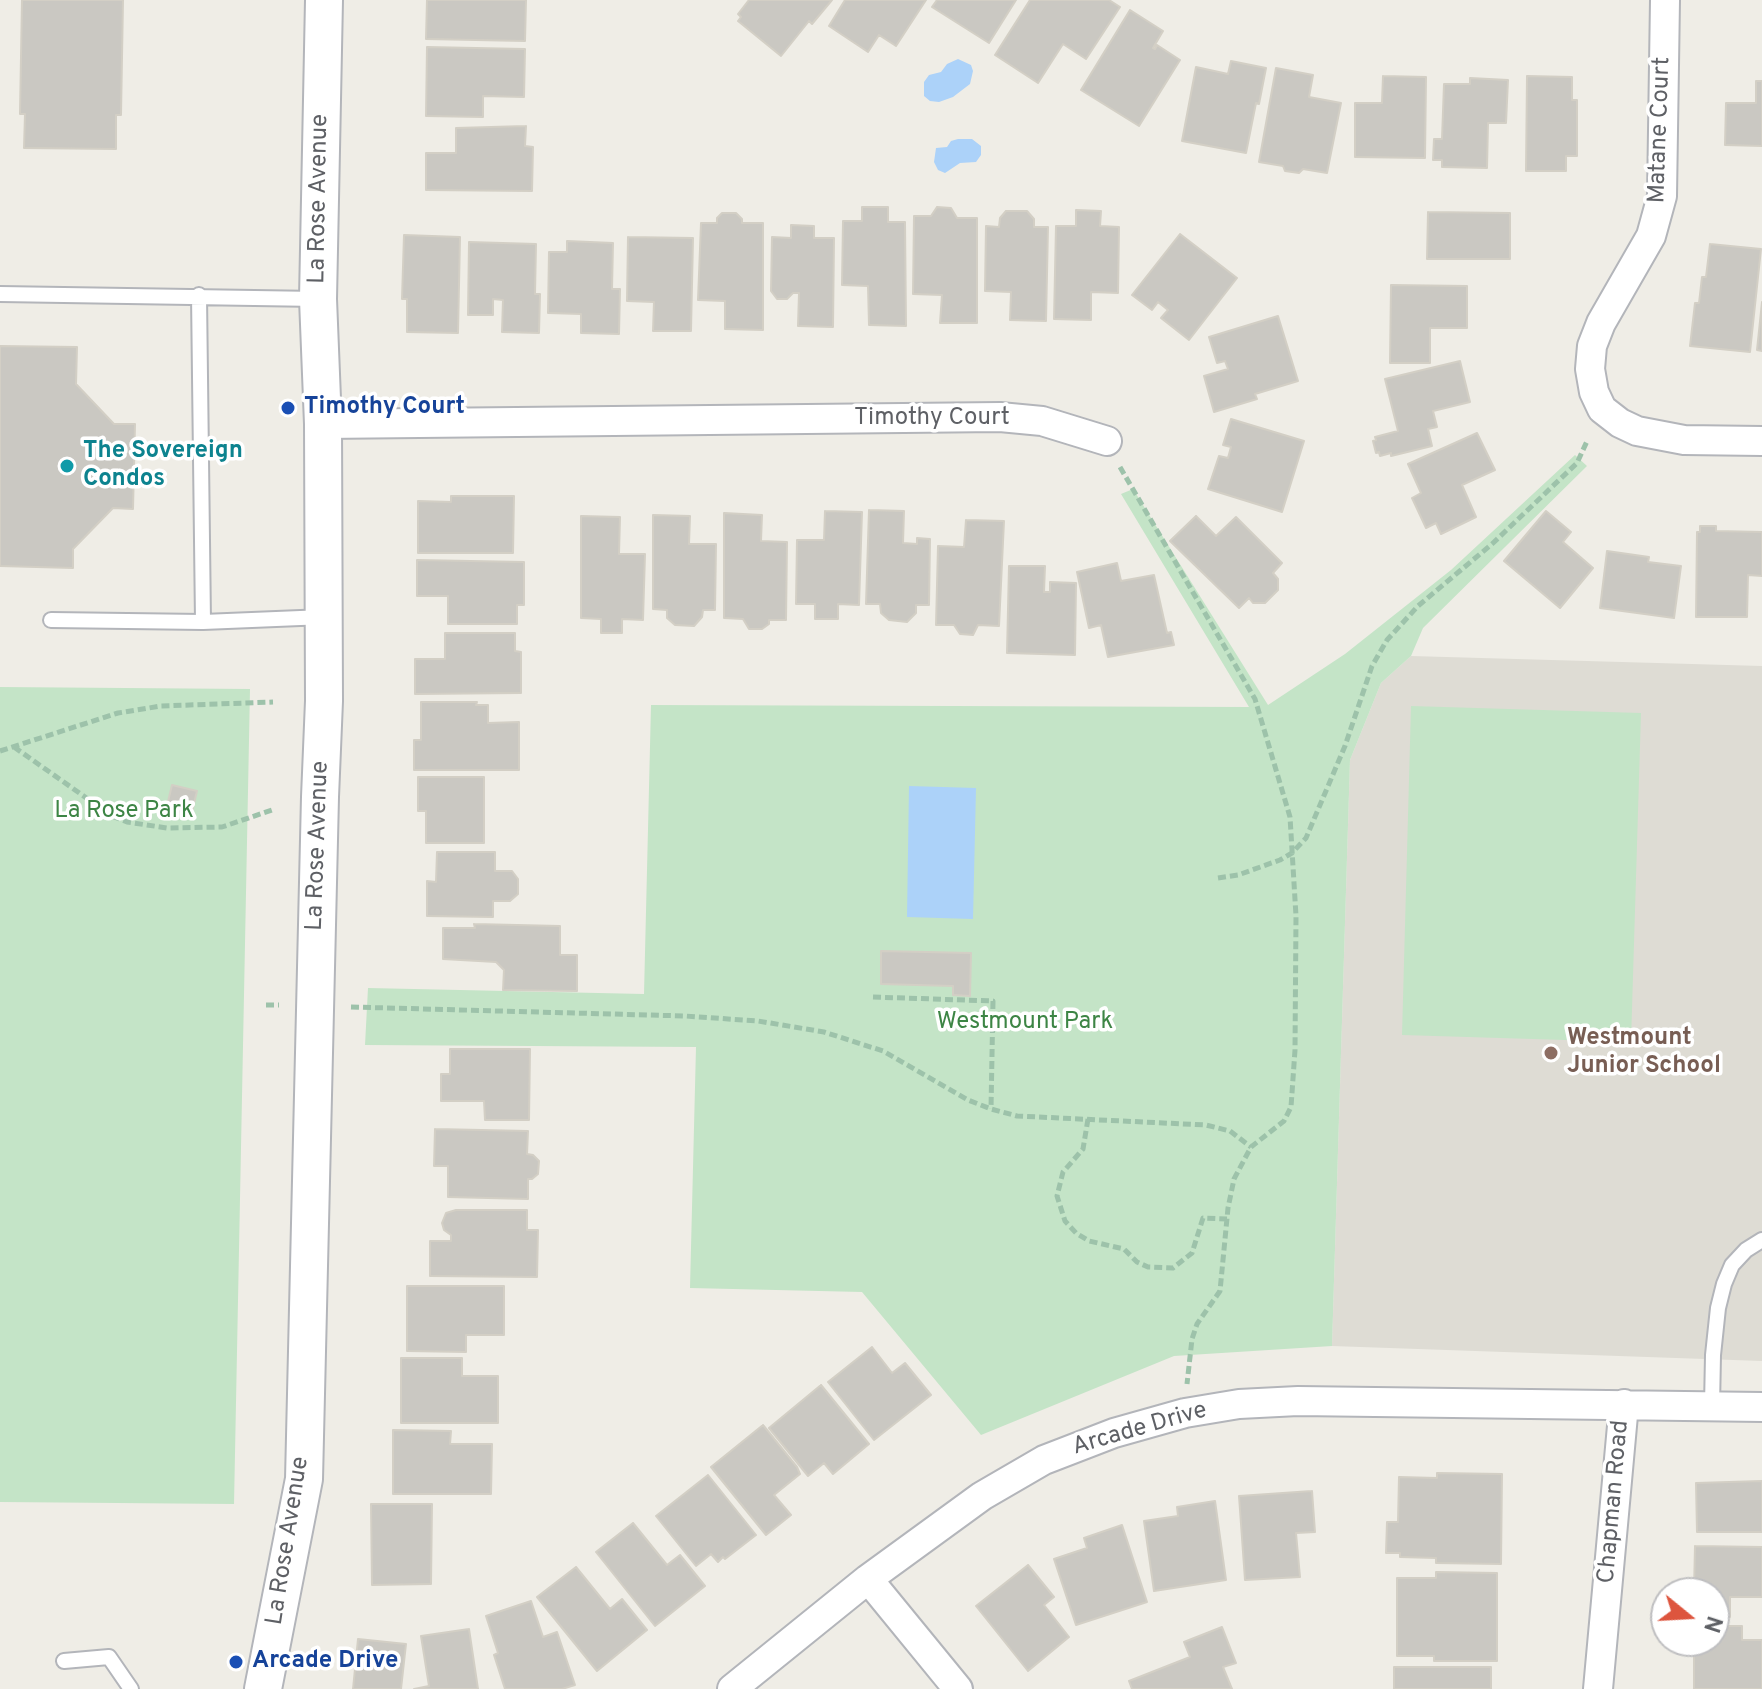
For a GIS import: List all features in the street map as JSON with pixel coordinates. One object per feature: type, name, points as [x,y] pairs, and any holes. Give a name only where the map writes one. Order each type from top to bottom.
[{"type":"street","name":"La Rose Avenue","points":[[263,1689],[304,1479],[325,617],[318,299],[324,0]]},
{"type":"street","name":"Matane Court","points":[[1602,409],[1594,392],[1590,369],[1592,346],[1601,323],[1651,236],[1662,196],[1665,0]]},
{"type":"street","points":[[1602,409],[1620,423],[1657,436],[1684,440],[1762,441]]},
{"type":"street","name":"Timothy Court","points":[[323,424],[1000,417],[1042,421],[1107,441]]},
{"type":"street","name":"Arcade Drive","points":[[732,1689],[868,1579],[982,1496],[1044,1460],[1114,1433],[1185,1413],[1239,1404],[1298,1401],[1624,1404]]},
{"type":"street","name":"Chapman Road","points":[[1598,1689],[1624,1404],[1762,1407]]},
{"type":"street","points":[[868,1579],[958,1689]]},
{"type":"lane","points":[[0,294],[318,299]]},
{"type":"lane","points":[[199,295],[203,622]]},
{"type":"lane","points":[[51,620],[203,622],[325,617]]},
{"type":"lane","points":[[1712,1406],[1716,1324],[1724,1284],[1732,1265],[1746,1250],[1762,1240]]},
{"type":"lane","points":[[64,1661],[109,1657],[131,1689]]},
{"type":"path","points":[[1218,878],[1238,875],[1292,853],[1306,838],[1345,746],[1372,666],[1387,640],[1418,606],[1492,544],[1577,463],[1602,409]]},
{"type":"path","points":[[1107,441],[1133,493],[1255,699],[1290,817],[1296,916],[1295,1050],[1291,1107],[1284,1121],[1251,1147],[1234,1179],[1220,1291],[1197,1324],[1192,1339],[1185,1413]]},
{"type":"path","points":[[0,751],[118,713],[161,706],[273,702]]},
{"type":"path","points":[[14,747],[112,816],[127,822],[167,828],[222,827],[272,810]]},
{"type":"path","points":[[873,997],[993,1001],[991,1109]]},
{"type":"path","points":[[347,1007],[685,1016],[758,1021],[811,1030],[883,1051],[968,1100],[1017,1116],[1206,1125],[1230,1131],[1251,1147]]},
{"type":"path","points":[[1088,1119],[1083,1149],[1063,1172],[1057,1196],[1065,1221],[1076,1233],[1089,1241],[1124,1249],[1137,1262],[1148,1267],[1173,1268],[1192,1253],[1203,1218],[1227,1219]]},
{"type":"shaded area","name":"Westmount Junior School","points":[[1411,656],[1762,666],[1762,1361],[1332,1346],[1350,760],[1381,683]]},
{"type":"green space","name":"Westmount Park","points":[[1575,455],[1587,466],[1423,628],[1411,656],[1381,683],[1350,760],[1332,1346],[1174,1356],[981,1435],[862,1292],[690,1288],[696,1047],[365,1045],[368,988],[644,994],[651,705],[1249,707],[1121,494],[1133,489],[1268,705],[1345,654],[1451,570]]},
{"type":"green space","name":"La Rose Park","points":[[0,687],[250,689],[234,1504],[0,1502]]},
{"type":"green space","points":[[1411,706],[1641,713],[1631,1042],[1402,1035]]},
{"type":"water","points":[[958,59],[971,65],[970,84],[953,97],[939,102],[930,101],[924,96],[924,82],[929,75],[941,72],[947,64]]},
{"type":"water","points":[[958,139],[972,139],[981,146],[981,155],[976,162],[960,163],[945,173],[938,170],[934,162],[936,148],[947,147],[951,141]]},
{"type":"water","points":[[909,786],[976,788],[973,919],[907,917]]},
{"type":"building","points":[[22,0],[123,0],[121,115],[116,115],[116,149],[24,148],[25,114],[20,114]]},
{"type":"building","points":[[427,0],[526,0],[525,41],[426,39]]},
{"type":"building","points":[[749,0],[832,0],[812,24],[809,21],[781,56],[738,21],[741,17],[738,14]]},
{"type":"building","points":[[845,0],[926,0],[896,46],[879,35],[868,52],[829,26]]},
{"type":"building","points":[[937,0],[1016,0],[989,43],[932,7]]},
{"type":"building","points":[[1030,0],[1109,0],[1120,7],[1086,59],[1063,44],[1038,83],[995,55]]},
{"type":"building","points":[[1130,10],[1163,31],[1153,48],[1157,45],[1180,60],[1139,126],[1081,90]]},
{"type":"building","points":[[427,47],[525,49],[524,97],[483,96],[483,117],[426,116]]},
{"type":"building","points":[[1231,61],[1266,68],[1246,153],[1182,141],[1196,67],[1228,74]]},
{"type":"building","points":[[1276,68],[1313,75],[1309,97],[1341,103],[1327,173],[1303,169],[1299,173],[1285,171],[1283,166],[1259,162]]},
{"type":"building","points":[[1383,76],[1426,77],[1425,158],[1355,157],[1355,103],[1382,103]]},
{"type":"building","points":[[1527,76],[1572,77],[1572,100],[1577,100],[1577,156],[1566,156],[1566,171],[1526,171]]},
{"type":"building","points":[[1470,78],[1508,80],[1506,123],[1488,123],[1487,168],[1442,167],[1442,160],[1433,160],[1434,139],[1442,139],[1444,84],[1470,84]]},
{"type":"building","points":[[1756,81],[1762,81],[1762,146],[1725,145],[1726,103],[1756,103]]},
{"type":"building","points":[[526,126],[525,146],[533,147],[532,191],[426,190],[426,153],[456,153],[456,128]]},
{"type":"building","points":[[862,207],[888,207],[888,222],[905,222],[906,326],[869,325],[868,286],[842,285],[843,221],[862,221]]},
{"type":"building","points":[[937,207],[951,208],[957,218],[977,218],[977,323],[940,323],[942,295],[913,294],[914,216],[931,216]]},
{"type":"building","points":[[1076,210],[1101,211],[1100,226],[1119,227],[1118,293],[1091,292],[1091,320],[1054,319],[1056,226],[1076,226]]},
{"type":"building","points":[[1006,211],[1027,211],[1034,219],[1034,227],[1048,227],[1046,321],[1010,320],[1011,292],[985,291],[986,226],[999,227],[1000,218]]},
{"type":"building","points":[[1428,212],[1510,213],[1510,259],[1427,259]]},
{"type":"building","points":[[722,213],[736,213],[742,223],[763,223],[763,330],[725,329],[725,301],[698,300],[701,223],[717,223]]},
{"type":"building","points":[[791,225],[814,226],[814,238],[834,238],[833,327],[798,326],[799,293],[793,293],[787,299],[777,299],[771,291],[772,237],[791,238]]},
{"type":"building","points":[[1180,234],[1237,278],[1189,340],[1161,318],[1168,310],[1158,302],[1152,310],[1132,295]]},
{"type":"building","points":[[404,235],[460,237],[458,333],[407,332],[407,299],[402,299]]},
{"type":"building","points":[[628,237],[693,238],[691,331],[653,331],[654,302],[627,301]]},
{"type":"building","points":[[567,241],[613,243],[612,289],[620,289],[619,334],[581,333],[581,314],[548,313],[549,252],[567,252]]},
{"type":"building","points":[[469,242],[536,244],[535,294],[540,294],[539,333],[502,332],[503,300],[493,299],[493,315],[468,315]]},
{"type":"building","points":[[1710,244],[1761,249],[1750,352],[1690,346],[1695,303],[1699,303],[1702,277],[1706,277]]},
{"type":"building","points":[[1391,285],[1467,286],[1467,328],[1430,328],[1430,363],[1390,363]]},
{"type":"building","points":[[1762,302],[1762,351],[1757,350]]},
{"type":"building","points":[[1278,316],[1298,381],[1255,394],[1257,399],[1214,412],[1204,376],[1228,369],[1225,361],[1217,363],[1209,337]]},
{"type":"building","name":"The Sovereign Condos","points":[[0,346],[77,347],[76,384],[114,424],[135,424],[133,509],[113,508],[73,549],[73,568],[0,566]]},
{"type":"building","points":[[1460,361],[1470,402],[1433,411],[1437,427],[1428,429],[1432,446],[1391,456],[1391,453],[1380,456],[1379,452],[1376,453],[1375,437],[1398,431],[1385,379]]},
{"type":"building","points":[[1231,419],[1304,441],[1282,512],[1208,489],[1219,456],[1228,458],[1231,447],[1223,445]]},
{"type":"building","points":[[1477,433],[1495,470],[1462,485],[1476,517],[1441,534],[1436,523],[1426,528],[1412,498],[1421,493],[1408,464]]},
{"type":"building","points":[[451,496],[514,496],[513,553],[418,553],[418,501],[451,502]]},
{"type":"building","points":[[869,510],[904,511],[903,543],[917,544],[917,538],[930,539],[929,605],[916,605],[916,613],[907,622],[889,620],[881,613],[880,604],[866,604]]},
{"type":"building","points":[[825,511],[862,512],[859,605],[838,604],[838,619],[815,619],[815,604],[796,604],[797,540],[824,540]]},
{"type":"building","points":[[1546,511],[1571,532],[1563,542],[1593,568],[1560,608],[1504,561]]},
{"type":"building","points":[[724,513],[762,515],[761,541],[787,542],[786,620],[769,620],[769,624],[762,629],[749,629],[743,619],[724,618]]},
{"type":"building","points":[[653,515],[690,516],[689,544],[716,544],[715,610],[703,610],[702,617],[694,626],[675,625],[667,618],[667,610],[653,609]]},
{"type":"building","points":[[581,516],[620,517],[619,554],[645,554],[643,620],[622,619],[622,633],[601,633],[601,619],[581,618]]},
{"type":"building","points":[[1196,516],[1216,536],[1236,517],[1282,563],[1273,573],[1278,579],[1278,590],[1265,603],[1253,603],[1249,598],[1239,608],[1170,541]]},
{"type":"building","points":[[966,520],[1004,521],[999,626],[978,625],[973,635],[960,634],[954,625],[936,625],[938,546],[964,547]]},
{"type":"building","points":[[1700,526],[1716,526],[1716,531],[1762,532],[1762,576],[1748,575],[1747,617],[1696,617],[1697,532],[1700,532]]},
{"type":"building","points":[[1607,551],[1649,557],[1648,562],[1681,566],[1674,618],[1600,608]]},
{"type":"building","points":[[417,560],[524,562],[524,605],[517,605],[517,624],[448,624],[448,596],[417,596]]},
{"type":"building","points":[[1117,563],[1121,581],[1154,575],[1167,633],[1171,632],[1174,645],[1108,657],[1101,625],[1089,628],[1077,572]]},
{"type":"building","points":[[1009,566],[1045,566],[1044,592],[1050,592],[1050,582],[1076,583],[1075,655],[1007,653]]},
{"type":"building","points":[[445,633],[515,633],[515,651],[521,652],[521,693],[415,694],[415,659],[445,659]]},
{"type":"building","points":[[421,702],[477,702],[476,705],[488,705],[488,723],[519,722],[519,770],[414,770],[414,740],[421,740]]},
{"type":"building","points":[[418,777],[484,777],[484,843],[426,843],[426,811],[418,811]]},
{"type":"building","points":[[172,785],[197,791],[191,816],[166,810]]},
{"type":"building","points":[[437,852],[495,852],[495,871],[512,871],[518,879],[518,894],[510,901],[493,901],[493,917],[427,916],[427,881],[436,882]]},
{"type":"building","points":[[474,924],[560,926],[560,955],[577,955],[577,991],[503,990],[504,970],[496,962],[443,959],[443,928],[475,928]]},
{"type":"building","points":[[881,951],[971,953],[970,996],[953,995],[953,986],[881,984]]},
{"type":"building","points":[[450,1049],[530,1049],[529,1120],[485,1120],[484,1101],[441,1101],[441,1074],[450,1074]]},
{"type":"building","points":[[435,1129],[528,1131],[527,1154],[539,1161],[538,1174],[528,1179],[528,1199],[448,1197],[448,1166],[434,1166]]},
{"type":"building","points":[[456,1210],[527,1210],[527,1230],[538,1230],[537,1277],[430,1276],[430,1241],[451,1241],[451,1235],[444,1230],[442,1223],[446,1213]]},
{"type":"building","points":[[407,1286],[504,1286],[504,1335],[466,1335],[466,1352],[407,1351]]},
{"type":"building","points":[[872,1347],[892,1373],[905,1363],[931,1395],[874,1440],[828,1382]]},
{"type":"building","points":[[401,1358],[462,1358],[462,1376],[498,1376],[498,1423],[401,1423]]},
{"type":"building","points":[[821,1385],[869,1444],[833,1474],[824,1463],[808,1476],[769,1428]]},
{"type":"building","points":[[763,1425],[800,1474],[774,1495],[791,1515],[766,1535],[711,1467]]},
{"type":"building","points":[[393,1430],[451,1431],[450,1444],[492,1444],[491,1494],[393,1494]]},
{"type":"building","points":[[1437,1473],[1502,1474],[1501,1564],[1436,1563],[1436,1558],[1400,1557],[1400,1553],[1386,1553],[1387,1522],[1398,1522],[1399,1477],[1437,1478]]},
{"type":"building","points":[[708,1475],[756,1535],[725,1559],[723,1557],[718,1562],[711,1554],[696,1566],[656,1516]]},
{"type":"building","points":[[1762,1481],[1762,1532],[1697,1532],[1696,1483]]},
{"type":"building","points":[[1312,1491],[1315,1532],[1296,1533],[1300,1577],[1245,1580],[1239,1496]]},
{"type":"building","points":[[1215,1501],[1226,1580],[1154,1591],[1144,1521],[1178,1516],[1177,1507]]},
{"type":"building","points":[[371,1504],[432,1504],[431,1584],[372,1585]]},
{"type":"building","points":[[633,1523],[667,1565],[680,1555],[705,1586],[655,1626],[596,1552]]},
{"type":"building","points":[[1122,1525],[1147,1602],[1076,1625],[1054,1559],[1087,1548],[1084,1538]]},
{"type":"building","points":[[1695,1546],[1762,1547],[1762,1597],[1730,1597],[1730,1577],[1694,1577]]},
{"type":"building","points":[[1028,1565],[1054,1597],[1044,1605],[1069,1637],[1028,1671],[976,1606]]},
{"type":"building","points":[[576,1567],[610,1609],[622,1599],[647,1630],[597,1671],[537,1597]]},
{"type":"building","points":[[1436,1572],[1497,1573],[1497,1661],[1434,1661],[1434,1656],[1397,1656],[1397,1578],[1436,1578]]},
{"type":"building","points":[[531,1601],[543,1637],[557,1632],[575,1685],[562,1689],[505,1689],[486,1616]]},
{"type":"building","points":[[1730,1626],[1742,1626],[1742,1640],[1762,1640],[1762,1689],[1694,1689],[1694,1657],[1730,1657]]},
{"type":"building","points":[[1222,1627],[1236,1663],[1223,1667],[1232,1689],[1132,1689],[1129,1681],[1190,1657],[1184,1642]]},
{"type":"building","points":[[469,1629],[478,1689],[414,1689],[429,1686],[421,1636]]},
{"type":"building","points":[[358,1639],[406,1644],[401,1689],[353,1689]]},
{"type":"building","points":[[1394,1667],[1491,1667],[1491,1689],[1394,1689]]},
{"type":"place","name":"Timothy Court","points":[[288,408]]},
{"type":"place","name":"The Sovereign Condos","points":[[67,466]]},
{"type":"place","name":"Westmount Junior School","points":[[1551,1053]]},
{"type":"place","name":"Arcade Drive","points":[[236,1662]]}]
